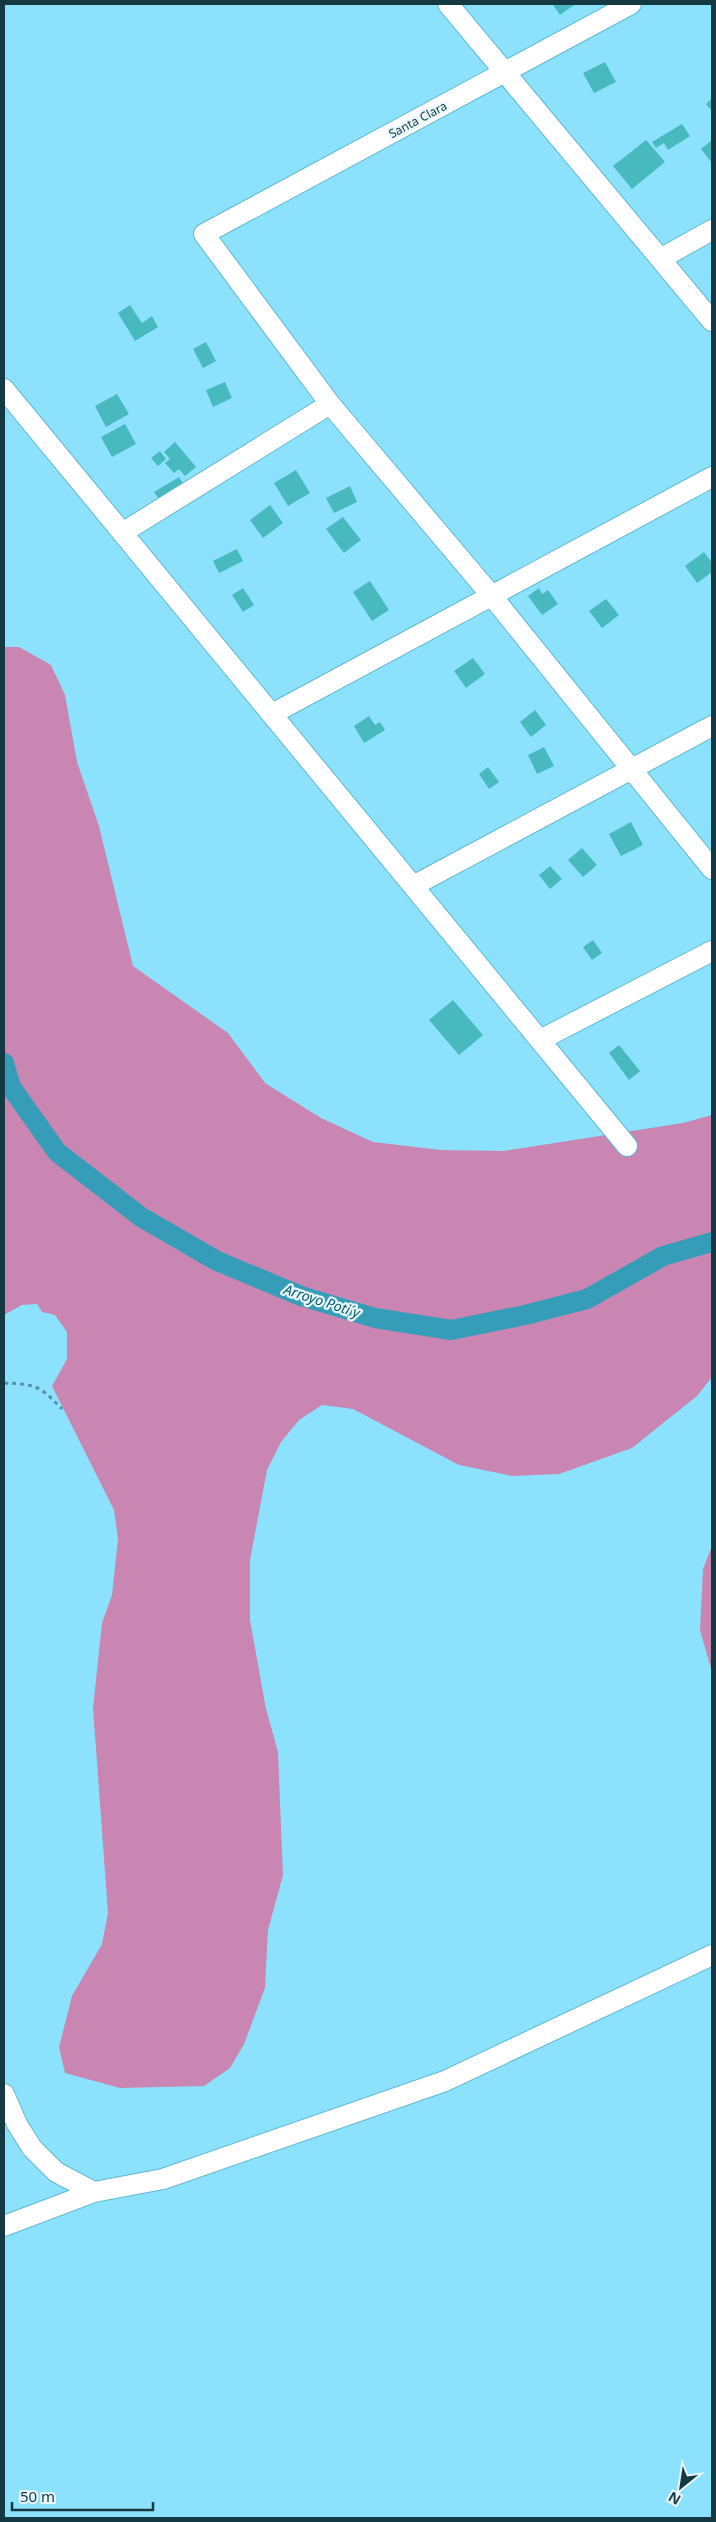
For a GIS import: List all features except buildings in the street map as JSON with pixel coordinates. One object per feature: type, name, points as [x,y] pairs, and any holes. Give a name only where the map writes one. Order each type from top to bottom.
[{"type":"street","points":[[448,4],[712,322]]},
{"type":"street","name":"Santa Clara","points":[[330,404],[204,234],[631,4]]},
{"type":"street","points":[[660,259],[712,230]]},
{"type":"street","points":[[4,389],[627,1146]]},
{"type":"street","points":[[122,533],[330,404],[491,595],[712,869]]},
{"type":"street","points":[[272,714],[712,477]]},
{"type":"street","points":[[413,886],[633,770],[712,726]]},
{"type":"street","points":[[540,1040],[712,951]]},
{"type":"street","points":[[4,2226],[94,2192],[163,2179],[444,2081],[712,1955]]},
{"type":"street","points":[[4,2094],[17,2124],[32,2148],[56,2172],[94,2192]]},
{"type":"path","points":[[4,1383],[26,1383],[44,1390],[62,1409]]},
{"type":"shaded area","points":[[4,647],[19,647],[51,665],[65,695],[77,762],[99,826],[133,966],[228,1033],[265,1083],[321,1118],[373,1142],[441,1150],[503,1151],[683,1123],[712,1115],[712,1377],[697,1396],[632,1448],[559,1474],[512,1476],[459,1465],[353,1409],[322,1405],[299,1420],[281,1442],[267,1470],[250,1560],[250,1620],[266,1709],[278,1752],[283,1875],[268,1930],[265,1988],[244,2044],[230,2068],[204,2086],[120,2088],[65,2073],[59,2047],[72,1996],[102,1944],[108,1913],[93,1708],[102,1623],[112,1595],[118,1539],[114,1510],[52,1386],[67,1359],[67,1332],[55,1315],[42,1312],[37,1304],[22,1305],[4,1315]]},
{"type":"shaded area","points":[[712,1546],[712,1672],[700,1630],[703,1569]]},
{"type":"waterway","name":"Arroyo Poti´y","points":[[4,1063],[11,1087],[57,1152],[141,1217],[217,1261],[301,1296],[375,1318],[451,1330],[525,1315],[587,1299],[663,1256],[712,1242]]}]
